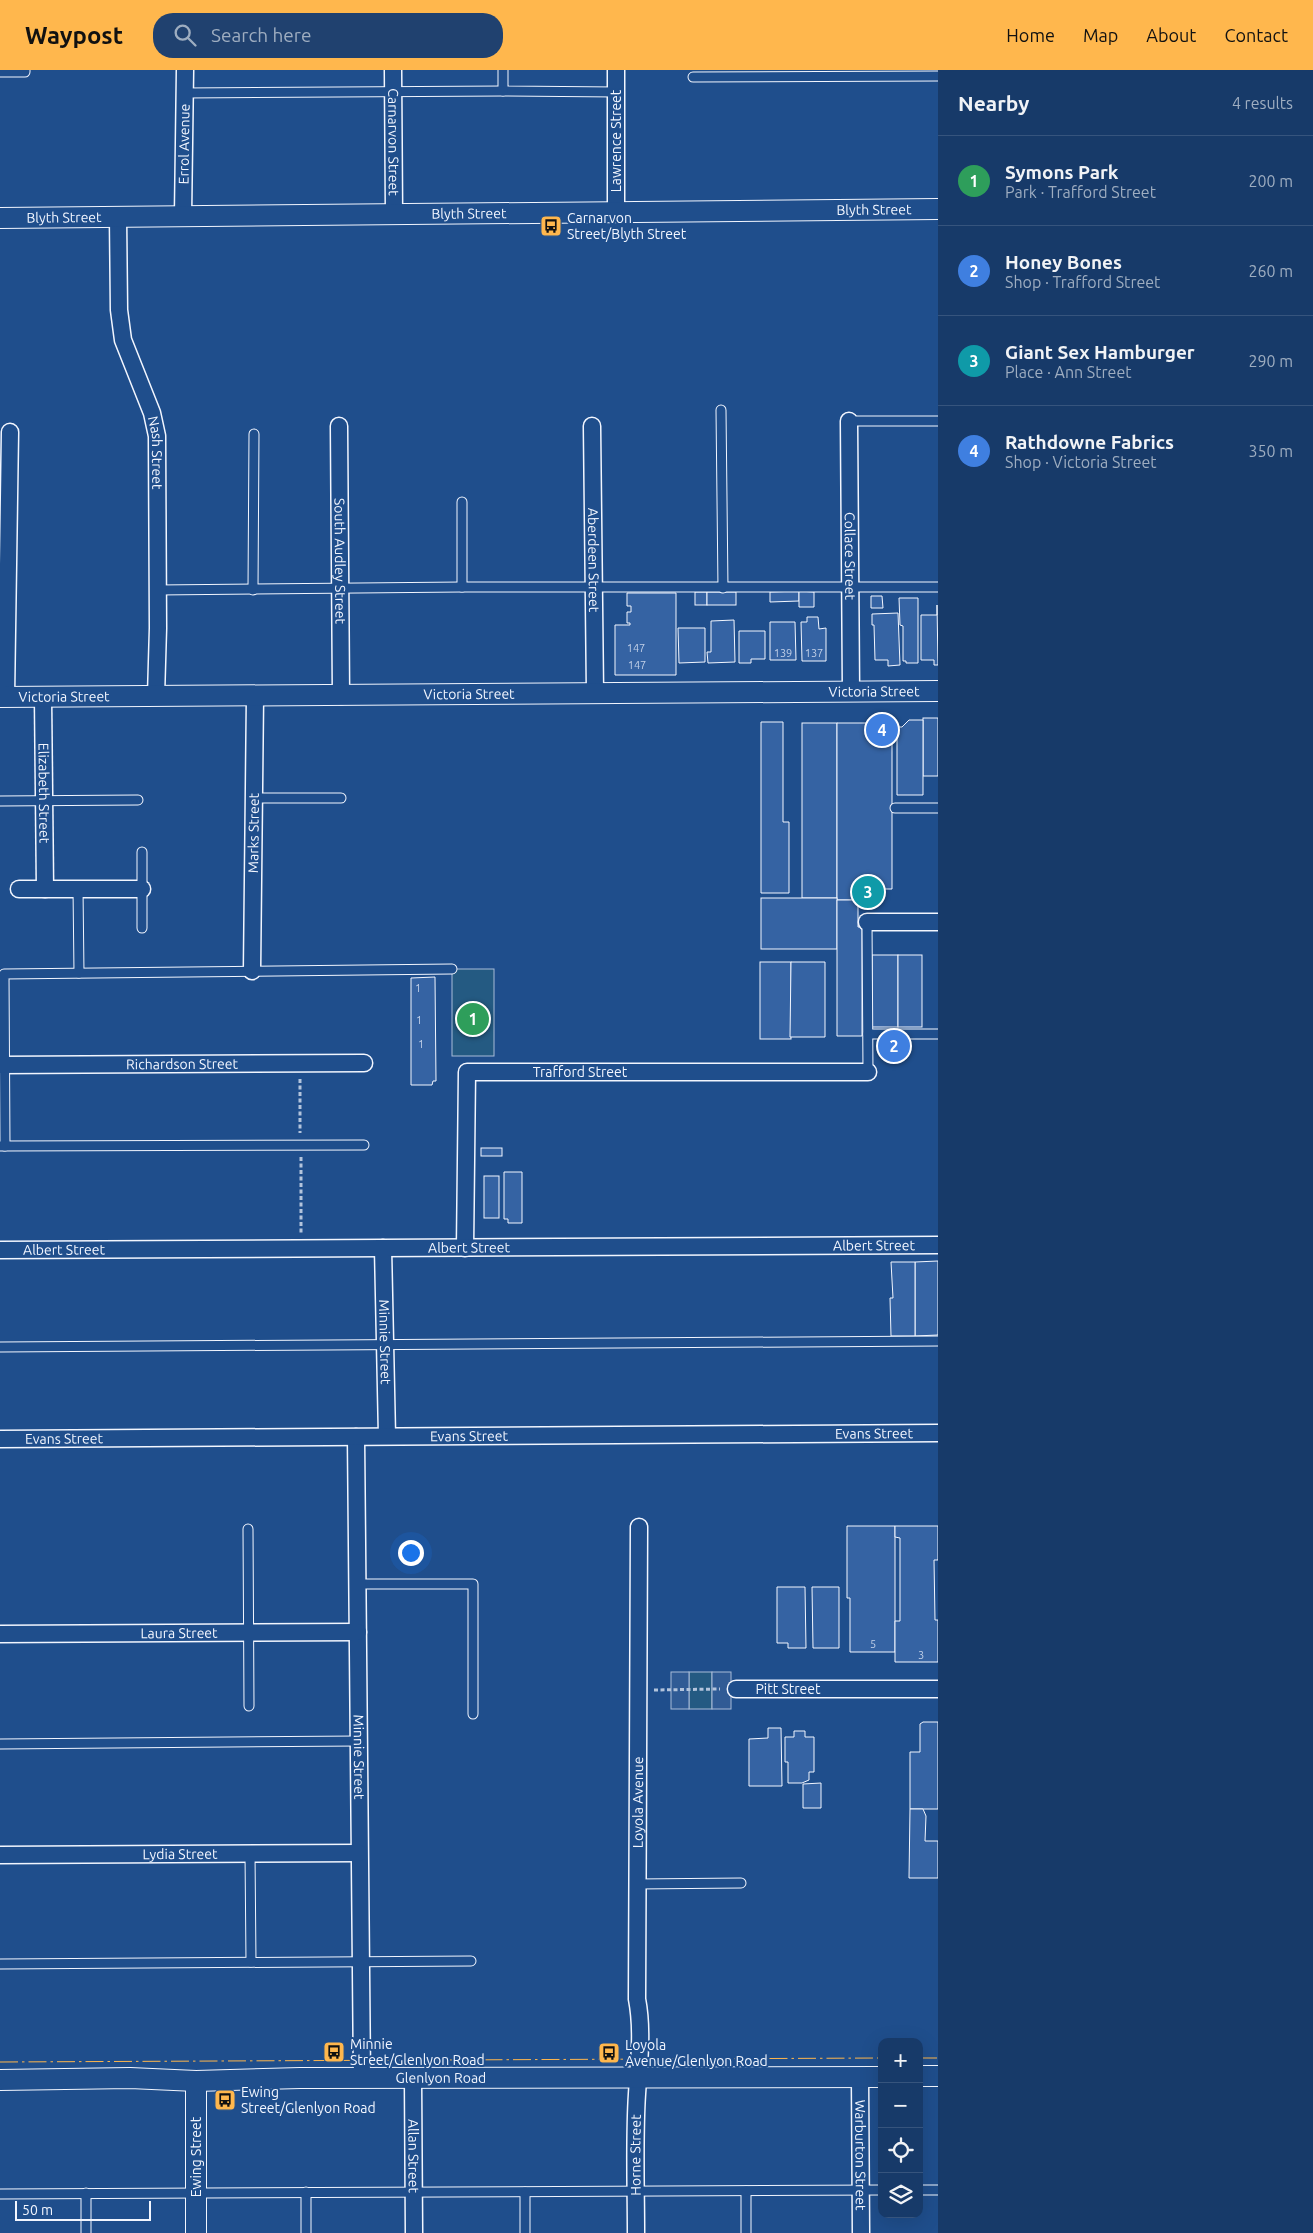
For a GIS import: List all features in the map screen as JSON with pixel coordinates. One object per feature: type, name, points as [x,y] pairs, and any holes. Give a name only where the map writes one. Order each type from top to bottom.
[{"type":"street","name":"Errol Avenue","points":[[183,216],[184,70]]},
{"type":"street","name":"Carnarvon Street","points":[[393,70],[394,214]]},
{"type":"street","name":"Lawrence Street","points":[[616,70],[616,212]]},
{"type":"street","name":"Blyth Street","points":[[0,218],[938,209]]},
{"type":"street","name":"Nash Street","points":[[118,217],[119,310],[123,340],[152,413],[157,436],[158,590],[156,696]]},
{"type":"street","name":"Collace Street","points":[[849,421],[851,691]]},
{"type":"street","name":"South Audley Street","points":[[339,426],[341,696]]},
{"type":"street","name":"Aberdeen Street","points":[[592,426],[595,693]]},
{"type":"street","points":[[3,697],[10,432]]},
{"type":"street","name":"Victoria Street","points":[[3,697],[938,691]]},
{"type":"street","name":"Marks Street","points":[[252,971],[255,696]]},
{"type":"street","name":"Elizabeth Street","points":[[43,697],[45,889]]},
{"type":"street","points":[[19,889],[142,889]]},
{"type":"street","points":[[867,922],[938,922]]},
{"type":"street","name":"Richardson Street","points":[[2,1065],[364,1064]]},
{"type":"street","name":"Trafford Street","points":[[465,1248],[467,1072],[868,1072]]},
{"type":"street","name":"Albert Street","points":[[0,1250],[938,1245]]},
{"type":"street","name":"Minnie Street","points":[[383,1248],[387,1436]]},
{"type":"street","name":"Evans Street","points":[[0,1439],[938,1433]]},
{"type":"street","name":"Minnie Street","points":[[356,1437],[362,2078]]},
{"type":"street","name":"Loyola Avenue","points":[[639,2077],[637,1884],[640,1527]]},
{"type":"street","name":"Laura Street","points":[[0,1634],[358,1632]]},
{"type":"street","name":"Pitt Street","points":[[736,1689],[938,1689]]},
{"type":"street","name":"Lydia Street","points":[[0,1855],[359,1853]]},
{"type":"street","name":"Warburton Street","points":[[860,2076],[861,2233]]},
{"type":"street","name":"Glenlyon Road","points":[[0,2080],[130,2078],[196,2081],[362,2078],[878,2076]]},
{"type":"street","points":[[923,2076],[938,2076]]},
{"type":"street","name":"Horne Street","points":[[636,2233],[637,2093],[639,2077]]},
{"type":"street","name":"Allan Street","points":[[413,2078],[414,2233]]},
{"type":"street","name":"Ewing Street","points":[[196,2081],[196,2233]]},
{"type":"lane","points":[[0,72],[25,72],[25,70]]},
{"type":"lane","points":[[503,70],[503,92]]},
{"type":"lane","points":[[693,77],[938,76]]},
{"type":"lane","points":[[184,93],[393,91],[616,92]]},
{"type":"lane","points":[[721,410],[722,588]]},
{"type":"lane","points":[[849,421],[938,421]]},
{"type":"lane","points":[[253,590],[254,434]]},
{"type":"lane","points":[[462,502],[462,587]]},
{"type":"lane","points":[[158,590],[340,590],[462,587],[938,587]]},
{"type":"lane","points":[[254,798],[340,798]]},
{"type":"lane","points":[[0,801],[138,800]]},
{"type":"lane","points":[[895,808],[938,808]]},
{"type":"lane","points":[[142,852],[142,928]]},
{"type":"lane","points":[[78,889],[79,973]]},
{"type":"lane","points":[[867,922],[868,1072]]},
{"type":"lane","points":[[364,1145],[2,1146],[4,974],[452,969]]},
{"type":"lane","points":[[868,1034],[938,1034]]},
{"type":"lane","points":[[0,1347],[938,1341]]},
{"type":"lane","points":[[248,1529],[249,1706]]},
{"type":"lane","points":[[358,1584],[473,1584],[473,1714]]},
{"type":"lane","points":[[0,1744],[358,1741]]},
{"type":"lane","points":[[250,1853],[251,1962]]},
{"type":"lane","points":[[637,1884],[741,1883]]},
{"type":"lane","points":[[0,1964],[471,1961]]},
{"type":"lane","points":[[0,2194],[878,2190]]},
{"type":"lane","points":[[923,2190],[938,2190]]},
{"type":"lane","points":[[746,2191],[746,2233]]},
{"type":"lane","points":[[306,2192],[306,2233]]},
{"type":"lane","points":[[525,2192],[525,2233]]},
{"type":"lane","points":[[86,2193],[86,2233]]},
{"type":"path","points":[[300,1071],[301,1249]]},
{"type":"path","name":"Pitt Street","points":[[638,1690],[736,1689]]},
{"type":"shaded area","points":[[452,969],[494,969],[494,1056],[452,1056]]},
{"type":"shaded area","points":[[671,1672],[689,1672],[689,1709],[671,1709]]},
{"type":"shaded area","points":[[689,1672],[712,1672],[712,1709],[689,1709]]},
{"type":"shaded area","points":[[712,1672],[731,1672],[731,1709],[712,1709]]},
{"type":"building","points":[[799,591],[799,601],[770,602],[770,592]]},
{"type":"building","points":[[799,591],[814,592],[814,607],[799,607]]},
{"type":"building","points":[[695,592],[707,592],[707,605],[695,605]]},
{"type":"building","points":[[707,592],[736,592],[736,605],[707,605]]},
{"type":"building","points":[[627,593],[676,593],[676,675],[615,675],[615,625],[630,625],[630,623],[627,623],[627,612],[631,612],[631,606],[627,606]]},
{"type":"building","points":[[871,596],[882,596],[883,608],[871,608]]},
{"type":"building","points":[[899,598],[918,598],[918,663],[906,663],[906,661],[903,661],[903,626],[900,625]]},
{"type":"building","points":[[937,605],[938,665],[934,665],[934,660],[921,660],[921,615],[937,615]]},
{"type":"building","points":[[898,613],[900,665],[888,666],[888,660],[875,660],[872,614]]},
{"type":"building","points":[[807,617],[818,617],[819,629],[826,628],[826,661],[802,661],[801,622],[807,622]]},
{"type":"building","points":[[734,620],[735,662],[708,663],[707,652],[711,652],[711,621]]},
{"type":"building","points":[[770,622],[795,622],[796,660],[770,660]]},
{"type":"building","points":[[678,628],[705,628],[705,662],[679,663]]},
{"type":"building","points":[[739,631],[765,631],[765,659],[751,659],[751,663],[739,663]]},
{"type":"building","points":[[923,718],[938,718],[938,776],[923,776]]},
{"type":"building","points":[[909,720],[923,720],[923,795],[897,795],[897,727],[902,727]]},
{"type":"building","points":[[761,722],[783,722],[783,822],[789,822],[789,893],[761,893]]},
{"type":"building","points":[[802,723],[837,723],[837,898],[802,898]]},
{"type":"building","points":[[837,723],[896,723],[896,740],[892,740],[892,889],[870,889],[870,900],[837,900]]},
{"type":"building","points":[[761,898],[837,898],[837,949],[761,949]]},
{"type":"building","points":[[837,900],[858,900],[858,927],[862,927],[862,1036],[837,1036]]},
{"type":"building","points":[[872,955],[898,955],[898,1027],[872,1027]]},
{"type":"building","points":[[898,955],[922,955],[922,1027],[898,1027]]},
{"type":"building","points":[[760,962],[791,962],[791,1039],[760,1039]]},
{"type":"building","points":[[791,962],[825,962],[825,1037],[790,1037]]},
{"type":"building","points":[[435,977],[436,1081],[433,1081],[432,1085],[411,1085],[411,978]]},
{"type":"building","points":[[481,1148],[502,1148],[502,1156],[481,1156]]},
{"type":"building","points":[[504,1172],[522,1172],[522,1223],[508,1223],[508,1219],[504,1219]]},
{"type":"building","points":[[484,1176],[499,1176],[499,1218],[484,1218]]},
{"type":"building","points":[[938,1261],[938,1335],[915,1336],[915,1262]]},
{"type":"building","points":[[891,1262],[915,1262],[915,1336],[891,1336],[890,1298],[893,1298]]},
{"type":"building","points":[[847,1526],[895,1526],[895,1652],[850,1652],[850,1598],[847,1598]]},
{"type":"building","points":[[895,1526],[938,1526],[938,1560],[934,1560],[935,1620],[938,1620],[938,1662],[895,1662],[895,1621],[900,1621],[900,1538],[895,1537]]},
{"type":"building","points":[[777,1587],[805,1587],[806,1648],[788,1648],[788,1643],[777,1643]]},
{"type":"building","points":[[812,1587],[839,1587],[839,1648],[813,1648]]},
{"type":"building","points":[[923,1722],[938,1722],[938,1809],[910,1809],[910,1752],[920,1752],[920,1724]]},
{"type":"building","points":[[768,1728],[781,1728],[782,1786],[749,1786],[749,1739],[768,1738]]},
{"type":"building","points":[[794,1731],[805,1731],[805,1737],[814,1737],[814,1772],[809,1772],[809,1780],[802,1783],[788,1783],[788,1762],[785,1762],[785,1737],[794,1737]]},
{"type":"building","points":[[821,1783],[821,1808],[803,1808],[803,1784]]},
{"type":"building","points":[[910,1809],[923,1809],[926,1816],[925,1841],[938,1841],[938,1878],[909,1878]]},
{"type":"power","points":[[0,2062],[878,2058]]},
{"type":"power","points":[[923,2058],[938,2058]]},
{"type":"place","name":"Carnarvon Street/Blyth Street","points":[[551,226]]},
{"type":"place","name":"Rathdowne Fabrics","points":[[882,730]]},
{"type":"place","name":"Giant Sex Hamburger","points":[[868,892]]},
{"type":"place","name":"Symons Park","points":[[473,1019]]},
{"type":"place","name":"Honey Bones","points":[[894,1046]]},
{"type":"place","name":"Minnie Street/Glenlyon Road","points":[[334,2052]]},
{"type":"place","name":"Loyola Avenue/Glenlyon Road","points":[[609,2053]]},
{"type":"place","name":"Ewing Street/Glenlyon Road","points":[[225,2100]]}]
